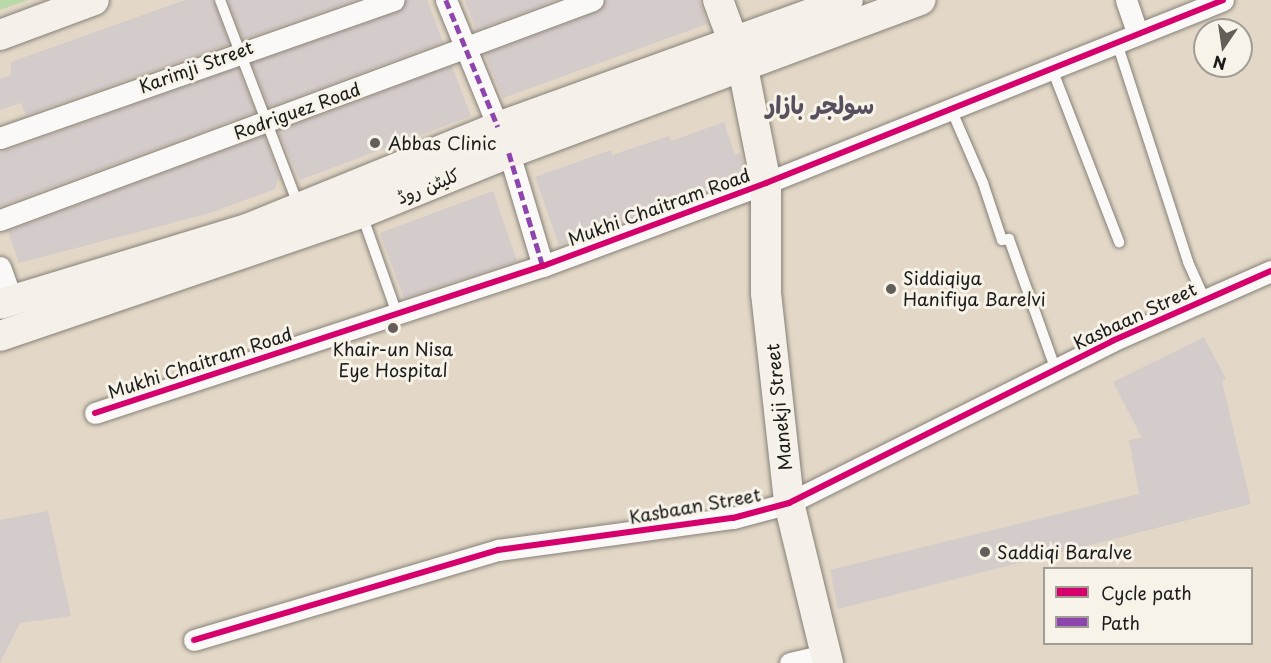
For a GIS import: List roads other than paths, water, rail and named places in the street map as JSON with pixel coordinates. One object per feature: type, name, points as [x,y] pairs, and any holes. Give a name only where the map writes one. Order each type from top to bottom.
[{"type":"main road","points":[[0,35],[94,0]]},
{"type":"main road","name":"Manekji Street","points":[[718,0],[739,55],[766,183],[766,293],[789,503],[827,659]]},
{"type":"main road","name":"کلیٹن روڈ","points":[[739,55],[848,0]]},
{"type":"main road","name":"کلیٹن روڈ","points":[[6,302],[247,229],[299,207],[503,140],[739,55],[920,0]]},
{"type":"main road","name":"کلیٹن روڈ","points":[[0,336],[361,213],[503,140]]},
{"type":"street","name":"Karimji Street","points":[[0,138],[240,51],[394,0]]},
{"type":"street","points":[[447,0],[503,140],[543,266]]},
{"type":"street","name":"Rodriguez Road","points":[[0,220],[593,0]]},
{"type":"street","points":[[1126,0],[1138,34]]},
{"type":"street","name":"Mukhi Chaitram Road","points":[[96,413],[543,266],[766,183],[1223,0]]},
{"type":"street","points":[[0,267],[6,302]]},
{"type":"street","name":"Kasbaan Street","points":[[194,640],[498,550],[734,518],[789,503],[1056,370],[1271,271]]},
{"type":"street","points":[[790,663],[827,659]]},
{"type":"lane","points":[[220,0],[299,207]]},
{"type":"lane","points":[[1117,43],[1188,262],[1205,300]]},
{"type":"lane","points":[[1052,69],[1119,242]]},
{"type":"lane","points":[[951,109],[983,183],[1002,240],[1009,239],[1056,370]]},
{"type":"lane","points":[[361,213],[397,314]]},
{"type":"place","name":"Abbas Clinic","points":[[375,143]]},
{"type":"place","name":"Siddiqiya Hanifiya Barelvi","points":[[891,289]]},
{"type":"place","name":"Khair-un Nisa Eye Hospital","points":[[393,328]]},
{"type":"place","name":"Saddiqi Baralve","points":[[985,552]]},
{"type":"district","name":"سولجر بازار","points":[[820,105]]}]
